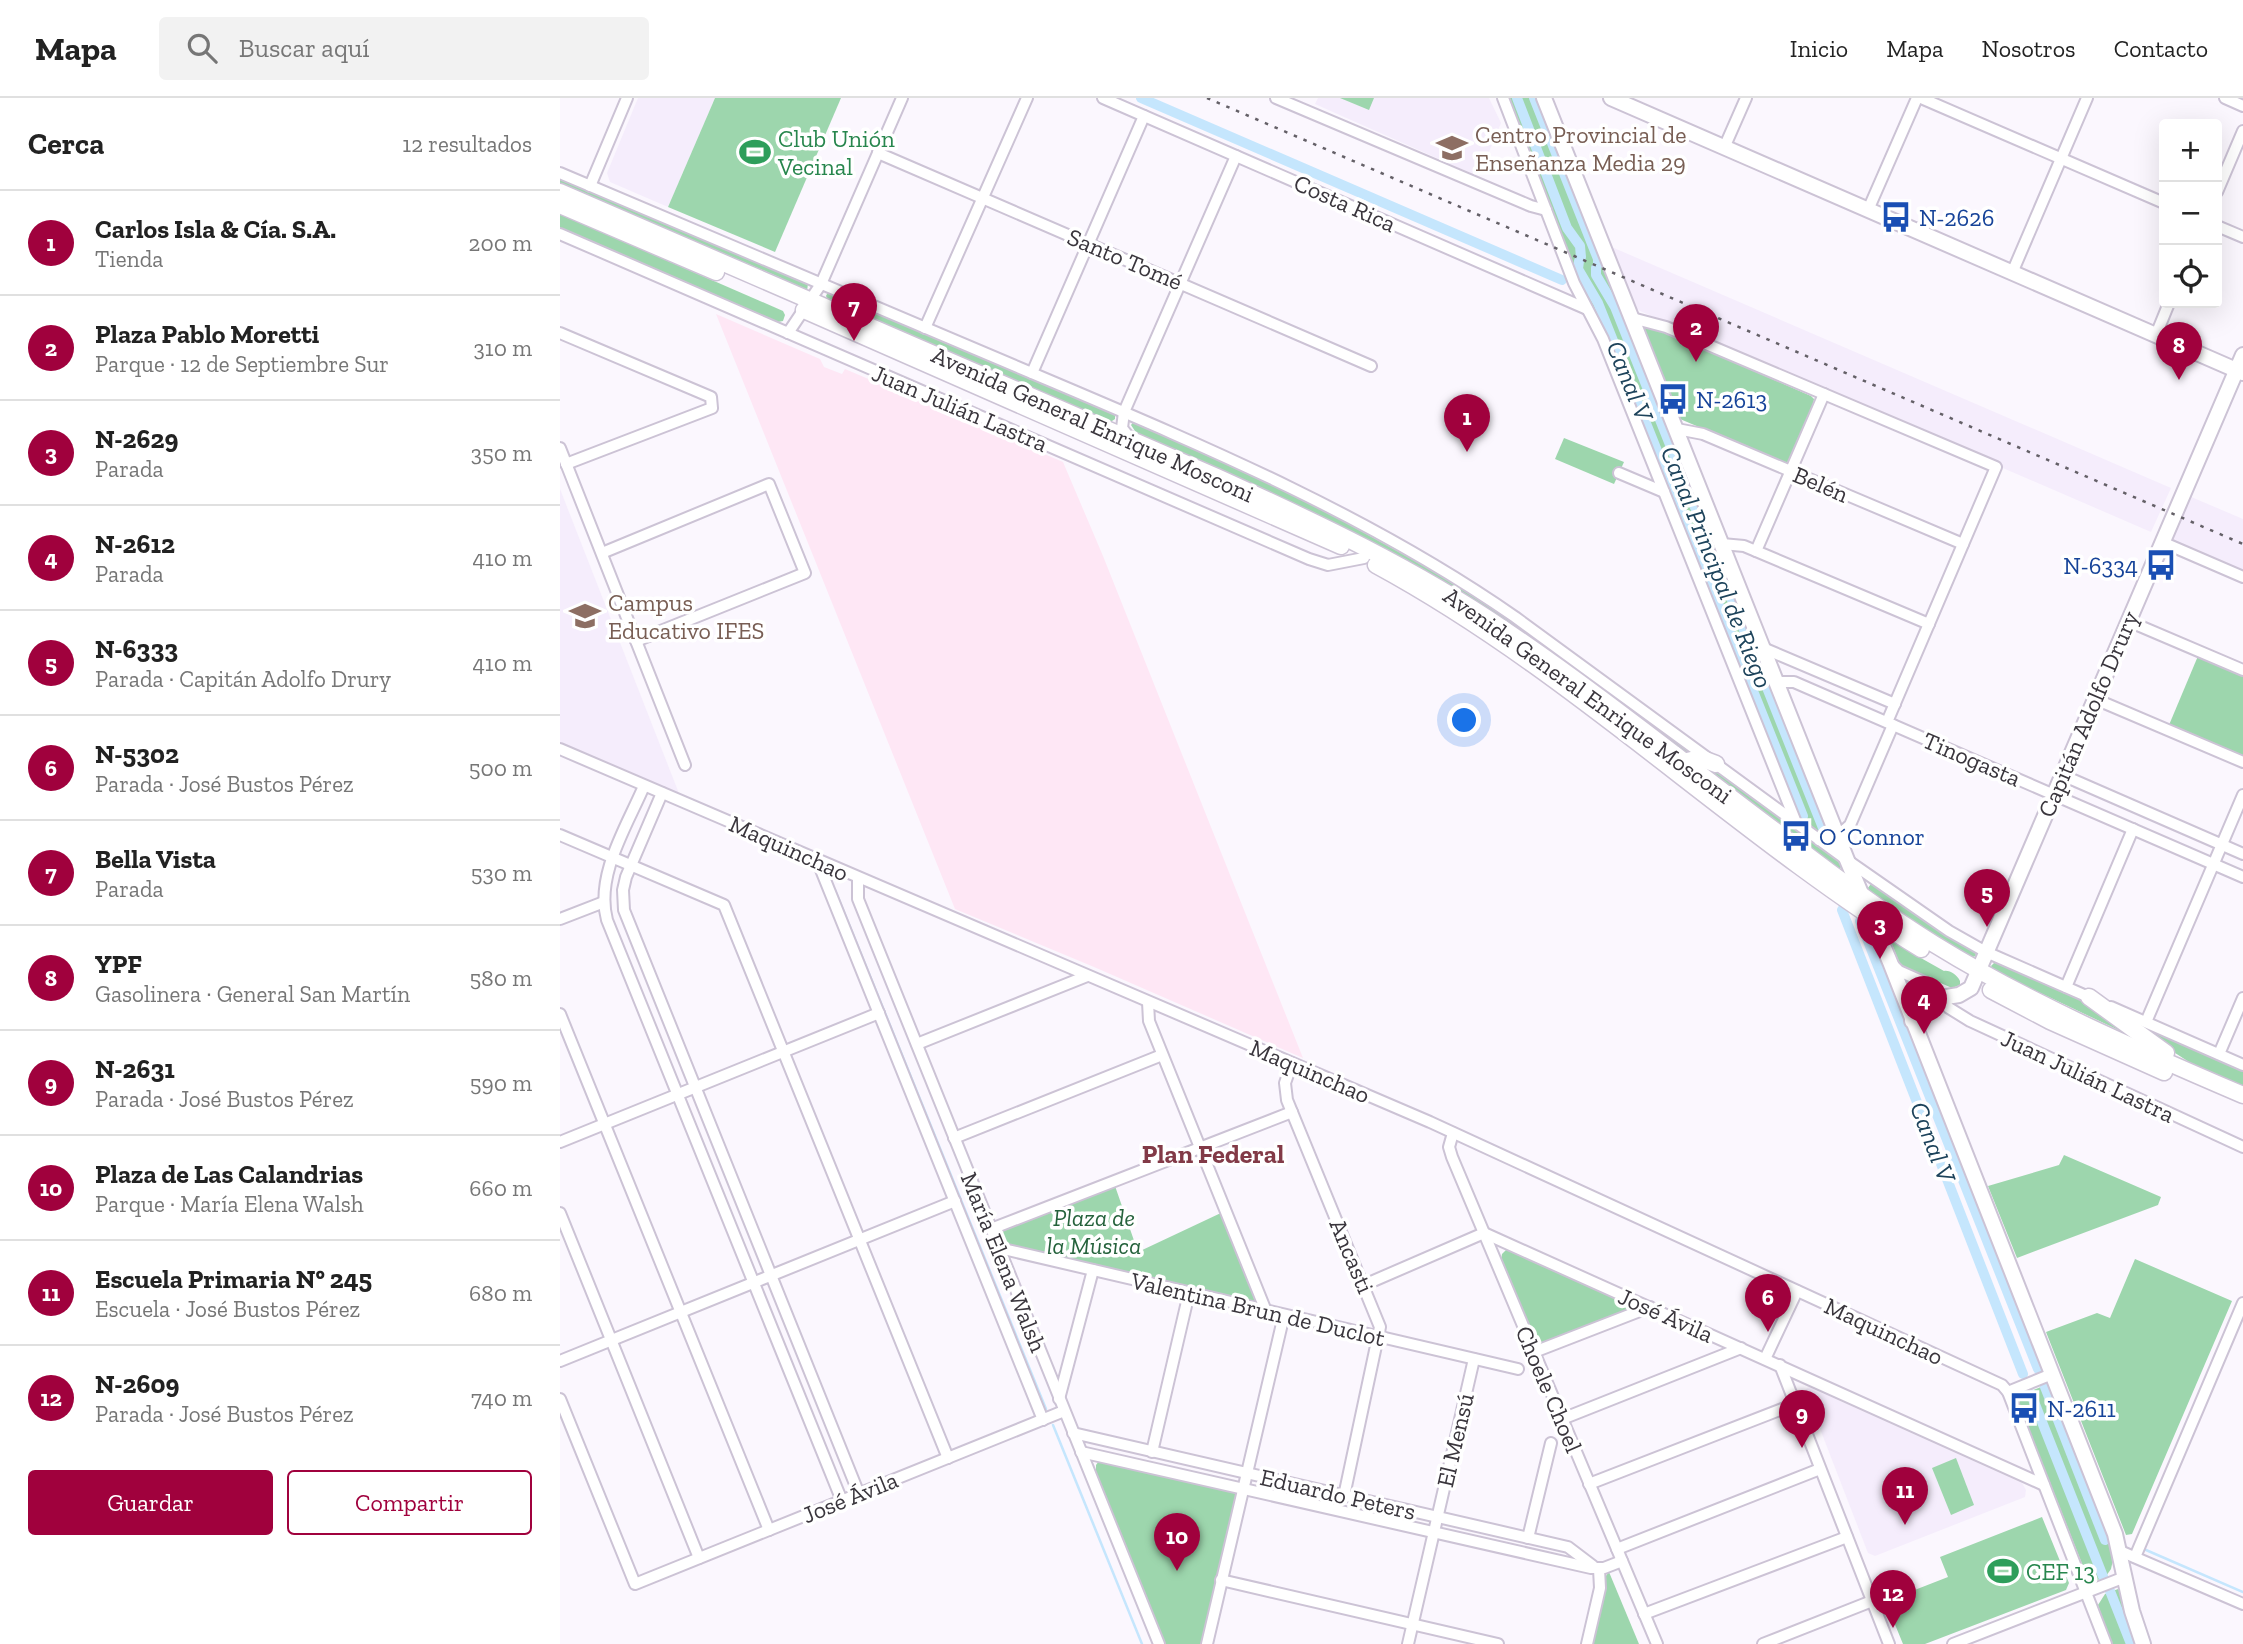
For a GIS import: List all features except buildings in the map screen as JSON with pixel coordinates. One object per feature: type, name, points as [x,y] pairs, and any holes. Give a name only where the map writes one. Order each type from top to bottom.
[{"type":"highway","name":"Avenida General Enrique Mosconi","points":[[560,192],[1364,558],[1437,600],[1519,653],[1871,916],[2066,1029],[2243,1107]]},
{"type":"highway","name":"Avenida General Enrique Mosconi","points":[[560,205],[1138,444],[1313,521],[1389,559],[1446,592],[1534,650],[1863,897],[1976,975],[2243,1095]]},
{"type":"highway","points":[[1683,762],[1700,758],[1716,764]]},
{"type":"highway","points":[[2089,997],[2203,1077]]},
{"type":"main road","points":[[1544,98],[2117,1538],[2132,1611],[2143,1644]]},
{"type":"main road","points":[[1619,100],[2240,372]]},
{"type":"main road","name":"Capitán Adolfo Drury","points":[[1976,975],[2162,542],[2240,372],[2243,355]]},
{"type":"main road","points":[[1912,1021],[1917,1004],[1926,999],[1966,993],[1976,975]]},
{"type":"street","points":[[590,186],[627,98]]},
{"type":"street","points":[[788,333],[821,284],[902,98]]},
{"type":"street","points":[[925,328],[1027,98]]},
{"type":"street","name":"Costa Rica","points":[[1104,98],[1587,309]]},
{"type":"street","points":[[1276,98],[1546,210]]},
{"type":"street","points":[[1503,98],[1574,283],[1603,339],[1796,823]]},
{"type":"street","points":[[1724,148],[1746,98]]},
{"type":"street","points":[[1868,210],[1919,98],[2159,201]]},
{"type":"street","points":[[2012,272],[2087,98]]},
{"type":"street","points":[[2225,98],[2243,106]]},
{"type":"street","points":[[1032,373],[1144,116]]},
{"type":"street","points":[[2221,182],[2243,131]]},
{"type":"street","name":"Santo Tomé","points":[[878,153],[1371,366]]},
{"type":"street","points":[[1138,444],[1122,428],[1124,412],[1236,156]]},
{"type":"street","points":[[560,173],[1124,412],[1290,488],[1472,588],[1539,633],[1819,840],[1957,937],[2243,1065]]},
{"type":"street","points":[[2222,228],[2243,237]]},
{"type":"street","name":"Juan Julián Lastra","points":[[560,234],[1316,562],[1328,565],[1364,558]]},
{"type":"street","points":[[2155,335],[2167,308]]},
{"type":"street","points":[[1632,318],[1658,323],[1996,467],[1895,704],[1852,822],[1845,831],[1819,840]]},
{"type":"street","points":[[560,333],[711,397],[712,408],[566,464]]},
{"type":"street","points":[[1756,551],[1824,394]]},
{"type":"street","name":"Belén","points":[[1677,429],[1703,434],[1963,544]]},
{"type":"street","points":[[560,448],[685,765]]},
{"type":"street","points":[[1619,473],[1664,492]]},
{"type":"street","points":[[602,553],[769,484],[805,573],[636,641]]},
{"type":"street","points":[[2162,542],[2243,577]]},
{"type":"street","points":[[1722,544],[1739,545],[1756,551],[1928,624]]},
{"type":"street","points":[[2128,621],[2243,670]]},
{"type":"street","points":[[1763,648],[1895,704]]},
{"type":"street","name":"Tinogasta","points":[[1777,682],[1794,682],[2243,877]]},
{"type":"street","points":[[2095,699],[2243,762]]},
{"type":"street","name":"Maquinchao","points":[[560,749],[1453,1133],[1999,1384],[2008,1392]]},
{"type":"street","points":[[2062,775],[2243,854]]},
{"type":"street","points":[[1762,798],[1775,795],[1780,783]]},
{"type":"street","points":[[644,786],[606,880],[604,902],[609,925],[842,1500]]},
{"type":"street","points":[[662,793],[631,865],[623,890],[624,910],[859,1494]]},
{"type":"street","points":[[2146,1022],[2243,795]]},
{"type":"street","points":[[2066,987],[2133,829]]},
{"type":"street","points":[[560,835],[724,905],[948,1458]]},
{"type":"street","name":"María Elena Walsh","points":[[817,860],[1043,1420]]},
{"type":"street","name":"María Elena Walsh","points":[[858,878],[858,899],[1159,1644]]},
{"type":"street","points":[[1863,897],[1865,881],[1868,879],[1879,882]]},
{"type":"street","points":[[560,919],[604,902]]},
{"type":"street","name":"Juan Julián Lastra","points":[[1890,962],[1899,971],[1926,983],[1949,1008],[1982,1027],[2243,1147]]},
{"type":"street","points":[[917,1044],[1087,976]]},
{"type":"street","points":[[2219,1054],[2243,998]]},
{"type":"street","points":[[1148,1002],[1148,1019],[1266,1311]]},
{"type":"street","points":[[560,1142],[879,1013]]},
{"type":"street","points":[[560,1014],[769,1530]]},
{"type":"street","points":[[954,1138],[1162,1055]]},
{"type":"street","name":"Ancasti","points":[[1292,1063],[1284,1088],[1292,1112],[1379,1322],[1379,1337],[1344,1496]]},
{"type":"street","points":[[991,1229],[1292,1112]]},
{"type":"street","name":"Choele Choel","points":[[1453,1133],[1449,1143],[1450,1152],[1657,1644]]},
{"type":"street","points":[[560,1361],[955,1201]]},
{"type":"street","points":[[560,1213],[699,1558]]},
{"type":"street","points":[[1364,1285],[1484,1233]]},
{"type":"street","name":"José Ávila","points":[[1484,1233],[2044,1485]]},
{"type":"street","name":"Valentina Brun de Duclot","points":[[999,1248],[1517,1369]]},
{"type":"street","points":[[1059,1399],[1093,1270]]},
{"type":"street","points":[[1765,1359],[1797,1291]]},
{"type":"street","points":[[1152,1452],[1189,1293]]},
{"type":"street","points":[[2134,1557],[2243,1303]]},
{"type":"street","points":[[1534,1352],[1650,1307]]},
{"type":"street","points":[[1206,1644],[1284,1315]]},
{"type":"street","points":[[1562,1419],[1741,1348]]},
{"type":"street","name":"El Mensú","points":[[1408,1644],[1474,1359]]},
{"type":"street","points":[[1780,1366],[1889,1644]]},
{"type":"street","points":[[2052,1374],[2008,1392],[2106,1644]]},
{"type":"street","name":"José Ávila","points":[[560,1399],[635,1584],[1064,1411]]},
{"type":"street","points":[[1589,1484],[1795,1404]]},
{"type":"street","name":"Eduardo Peters","points":[[1073,1433],[1572,1549],[1597,1569]]},
{"type":"street","points":[[1528,1538],[1551,1443]]},
{"type":"street","name":"Eduardo Peters","points":[[1081,1452],[1597,1569]]},
{"type":"street","points":[[1616,1549],[1820,1469]]},
{"type":"street","points":[[1644,1614],[1847,1537]]},
{"type":"street","points":[[2120,1551],[2243,1604]]},
{"type":"street","points":[[1587,1644],[1600,1588],[1597,1569],[1622,1561]]},
{"type":"street","points":[[1953,1644],[2125,1577]]},
{"type":"street","points":[[1222,1580],[1497,1644]]},
{"type":"street","points":[[1763,1644],[1872,1601]]},
{"type":"shaded area","points":[[638,98],[715,98],[668,207],[610,182],[607,173]]},
{"type":"shaded area","name":"Centro Provincial de Enseñanza Media 29","points":[[1318,98],[1489,98],[1501,123],[1480,173],[1475,175],[1315,104]]},
{"type":"shaded area","points":[[1607,245],[2171,488],[2151,532],[1640,311],[1632,304]]},
{"type":"shaded area","points":[[716,314],[820,359],[824,367],[842,374],[845,369],[1063,462],[1303,1058],[955,909]]},
{"type":"shaded area","name":"Campus Educativo IFES","points":[[560,489],[680,796],[560,744]]},
{"type":"shaded area","points":[[2189,496],[2243,519],[2243,572],[2177,544],[2174,540],[2173,534]]},
{"type":"shaded area","points":[[1809,1387],[2022,1483],[2026,1490],[2025,1497],[1875,1556],[1868,1553],[1805,1390]]},
{"type":"green space","name":"Club Unión Vecinal","points":[[715,98],[841,98],[775,252],[668,207]]},
{"type":"green space","points":[[1340,98],[1374,98],[1369,110]]},
{"type":"green space","points":[[1508,98],[1540,98],[1829,829],[1825,832],[1817,831],[1797,814],[1608,338],[1581,288]]},
{"type":"green space","points":[[560,176],[808,284],[807,291],[784,284],[781,278],[560,183]]},
{"type":"green space","points":[[560,214],[783,311],[783,321],[778,322],[560,228]]},
{"type":"green space","points":[[828,292],[1115,414],[1115,419],[1107,421],[828,300]]},
{"type":"green space","points":[[1644,325],[1811,396],[1814,399],[1813,406],[1789,462],[1782,462],[1680,419],[1643,330]]},
{"type":"green space","points":[[1134,421],[1281,487],[1472,592],[1693,752],[1689,756],[1431,575],[1358,535],[1137,434],[1131,425]]},
{"type":"green space","points":[[1564,438],[1624,462],[1614,484],[1555,459]]},
{"type":"green space","points":[[2198,656],[2243,676],[2243,756],[2169,725]]},
{"type":"green space","points":[[1706,762],[1838,859],[1842,865],[1840,869],[1838,871],[1699,765]]},
{"type":"green space","points":[[1871,884],[1975,950],[1976,956],[1969,958],[1869,893],[1867,889]]},
{"type":"green space","points":[[1893,939],[1912,948],[1912,953],[1944,971],[1953,973],[1960,985],[1952,988],[1904,967],[1899,962],[1891,942]]},
{"type":"green space","points":[[1995,962],[2085,1000],[2131,1036],[1994,971],[1991,966]]},
{"type":"green space","points":[[2112,1012],[2243,1070],[2243,1087],[2189,1062]]},
{"type":"green space","points":[[2064,1155],[2161,1197],[2158,1205],[2017,1258],[1988,1186],[2059,1165]]},
{"type":"green space","name":"Plaza de la Música","points":[[1115,1186],[1138,1252],[1223,1212],[1256,1304],[1002,1243],[1000,1234],[1006,1229]]},
{"type":"green space","points":[[1509,1247],[1635,1304],[1635,1307],[1538,1344],[1532,1338],[1501,1260],[1502,1254]]},
{"type":"green space","points":[[2135,1259],[2232,1301],[2132,1534],[2126,1535],[2046,1332],[2097,1313],[2110,1318]]},
{"type":"green space","points":[[2049,1385],[2107,1527],[2114,1555],[2111,1569],[2104,1579],[2095,1580],[2086,1574],[2019,1404],[2021,1395]]},
{"type":"green space","points":[[1956,1458],[1974,1505],[1951,1515],[1932,1468]]},
{"type":"green space","points":[[1099,1461],[1235,1492],[1202,1644],[1165,1644],[1096,1472]]},
{"type":"green space","points":[[2042,1517],[2069,1583],[2066,1590],[1925,1644],[1903,1644],[1887,1605],[1889,1600],[1948,1577],[1940,1557]]},
{"type":"green space","points":[[1609,1572],[1639,1644],[1592,1644],[1605,1577]]},
{"type":"green space","points":[[2118,1589],[2122,1591],[2139,1644],[2111,1644],[2098,1605],[2105,1594]]},
{"type":"waterway","points":[[1141,98],[1562,280]]},
{"type":"waterway","name":"Canal V","points":[[1517,98],[1567,228],[1580,246],[1581,257]]},
{"type":"waterway","name":"Canal Principal de Riego","points":[[1534,98],[1598,264]]},
{"type":"waterway","name":"Canal V","points":[[1579,261],[1578,269],[1598,303],[1803,816]]},
{"type":"waterway","name":"Canal Principal de Riego","points":[[1596,268],[1596,275],[1615,307],[1823,828]]},
{"type":"waterway","points":[[835,890],[1046,1409]]},
{"type":"waterway","name":"Canal V","points":[[1842,910],[2023,1374]]},
{"type":"waterway","name":"Canal Principal de Riego","points":[[1860,921],[2038,1369]]},
{"type":"waterway","name":"Canal Principal de Riego","points":[[2045,1387],[2105,1540]]},
{"type":"waterway","name":"Canal V","points":[[2031,1394],[2104,1579]]},
{"type":"waterway","points":[[1053,1425],[1142,1644]]},
{"type":"waterway","points":[[2146,1550],[2243,1592]]},
{"type":"waterway","name":"Canal Principal de Riego","points":[[2110,1591],[2131,1644]]},
{"type":"railway","points":[[1207,98],[2243,544]]},
{"type":"place","name":"Centro Provincial de Enseñanza Media 29","points":[[1452,148]]},
{"type":"place","name":"Club Unión Vecinal","points":[[755,152]]},
{"type":"place","name":"N-2626","points":[[1896,217]]},
{"type":"place","name":"Bella Vista","points":[[854,341]]},
{"type":"place","name":"Plaza Pablo Moretti","points":[[1696,362]]},
{"type":"place","name":"YPF","points":[[2179,380]]},
{"type":"place","name":"N-2613","points":[[1673,399]]},
{"type":"place","name":"Carlos Isla & Cía. S.A.","points":[[1467,452]]},
{"type":"place","name":"N-6334","points":[[2161,565]]},
{"type":"place","name":"Campus Educativo IFES","points":[[585,616]]},
{"type":"place","name":"O´Connor","points":[[1796,836]]},
{"type":"place","name":"N-6333","points":[[1987,927]]},
{"type":"place","name":"N-2629","points":[[1880,959]]},
{"type":"place","name":"N-2612","points":[[1924,1034]]},
{"type":"place","name":"N-5302","points":[[1768,1332]]},
{"type":"place","name":"N-2611","points":[[2024,1408]]},
{"type":"place","name":"N-2631","points":[[1802,1448]]},
{"type":"place","name":"Escuela Primaria N° 245","points":[[1905,1525]]},
{"type":"place","name":"Plaza de Las Calandrias","points":[[1177,1571]]},
{"type":"place","name":"CEF 13","points":[[2003,1571]]},
{"type":"place","name":"N-2609","points":[[1893,1628]]},
{"type":"district","name":"Plan Federal","points":[[1213,1154]]}]
